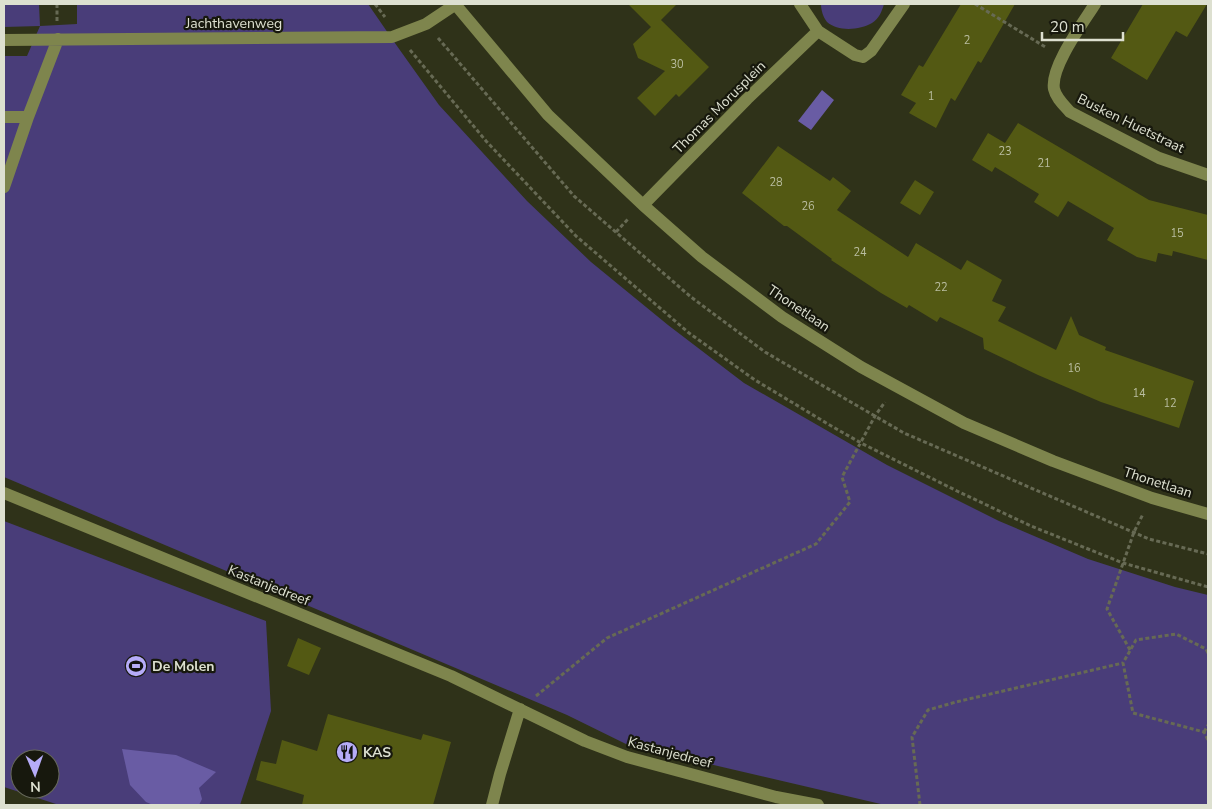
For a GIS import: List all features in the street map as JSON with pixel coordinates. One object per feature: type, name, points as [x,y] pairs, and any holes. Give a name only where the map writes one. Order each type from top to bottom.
[{"type":"street","name":"Jachthavenweg","points":[[4,40],[381,38],[392,37],[426,24],[455,4]]},
{"type":"street","name":"Thonetlaan","points":[[455,4],[548,115],[643,205],[702,257],[782,317],[861,367],[972,427],[1053,462],[1152,498],[1208,514]]},
{"type":"street","points":[[800,4],[818,31],[855,55],[863,57],[870,51],[904,4]]},
{"type":"street","name":"Busken Huetstraat","points":[[1094,4],[1062,58],[1055,74],[1054,89],[1060,101],[1070,112],[1159,158],[1208,175]]},
{"type":"street","name":"Thomas Morusplein","points":[[643,205],[747,99],[818,31]]},
{"type":"street","points":[[4,187],[28,117],[58,40]]},
{"type":"street","points":[[4,117],[28,117]]},
{"type":"street","name":"Kastanjedreef","points":[[4,493],[451,676],[585,741],[627,757],[776,796],[818,805]]},
{"type":"street","points":[[492,805],[520,709]]},
{"type":"path","points":[[375,4],[398,35],[486,141],[576,236],[689,333],[755,380],[861,442],[1031,526],[1124,562],[1208,587]]},
{"type":"path","points":[[975,4],[1062,58]]},
{"type":"path","points":[[520,709],[607,638],[816,544],[850,502],[842,477],[875,416],[896,386]]},
{"type":"path","points":[[1130,651],[1107,608],[1134,532],[1152,498]]},
{"type":"path","points":[[1208,653],[1206,649],[1176,634],[1136,640],[1123,663],[1133,713],[1204,732],[1208,740]]},
{"type":"path","points":[[920,805],[912,737],[928,710],[1123,663]]},
{"type":"path","points":[[1204,732],[1208,725]]},
{"type":"shaded area","points":[[4,4],[39,4],[40,26],[4,27]]},
{"type":"shaded area","points":[[77,4],[368,4],[439,105],[527,201],[591,262],[668,325],[744,383],[887,465],[999,521],[1088,559],[1175,587],[1208,595],[1208,805],[885,805],[628,745],[567,715],[4,477],[4,56],[27,56],[40,26],[77,24]]},
{"type":"shaded area","points":[[821,4],[884,4],[880,15],[874,21],[861,27],[843,29],[827,22],[822,13]]},
{"type":"shaded area","points":[[822,90],[834,100],[811,130],[798,121]]},
{"type":"shaded area","name":"De Molen","points":[[4,521],[266,621],[271,711],[240,805],[59,805],[41,799],[60,799],[60,749],[10,749],[10,789],[4,787]]},
{"type":"shaded area","points":[[122,749],[176,755],[216,772],[199,788],[202,799],[199,805],[153,805],[146,802],[130,785]]},
{"type":"building","points":[[628,4],[677,4],[661,20],[709,67],[679,97],[676,94],[655,116],[637,98],[665,71],[638,58],[633,44],[651,27]]},
{"type":"building","points":[[961,4],[1015,4],[981,63],[978,61],[955,101],[951,98],[936,128],[909,113],[916,103],[901,95],[919,65],[923,67]]},
{"type":"building","points":[[1143,4],[1207,4],[1187,37],[1176,31],[1147,80],[1111,58]]},
{"type":"building","points":[[1018,123],[1149,200],[1208,215],[1208,260],[1173,251],[1172,256],[1158,253],[1156,262],[1137,257],[1107,240],[1114,228],[1068,201],[1058,217],[1034,202],[1039,194],[995,167],[992,172],[972,160],[988,133],[1005,143]]},
{"type":"building","points":[[778,146],[830,181],[833,177],[851,191],[837,210],[908,257],[916,243],[961,270],[967,260],[1002,280],[992,301],[1006,307],[998,321],[1056,350],[1071,316],[1079,335],[1106,347],[1105,350],[1194,381],[1179,428],[1101,402],[984,349],[983,338],[940,317],[937,322],[909,305],[907,308],[831,260],[742,193]]},
{"type":"building","points":[[915,180],[934,192],[920,215],[900,203]]},
{"type":"building","points":[[298,638],[321,648],[309,675],[287,666]]},
{"type":"building","points":[[328,714],[421,740],[423,734],[451,742],[433,805],[302,805],[304,795],[256,780],[261,761],[276,764],[282,740],[317,751]]},
{"type":"place","name":"De Molen","points":[[136,666]]},
{"type":"place","name":"KAS","points":[[347,752]]}]
